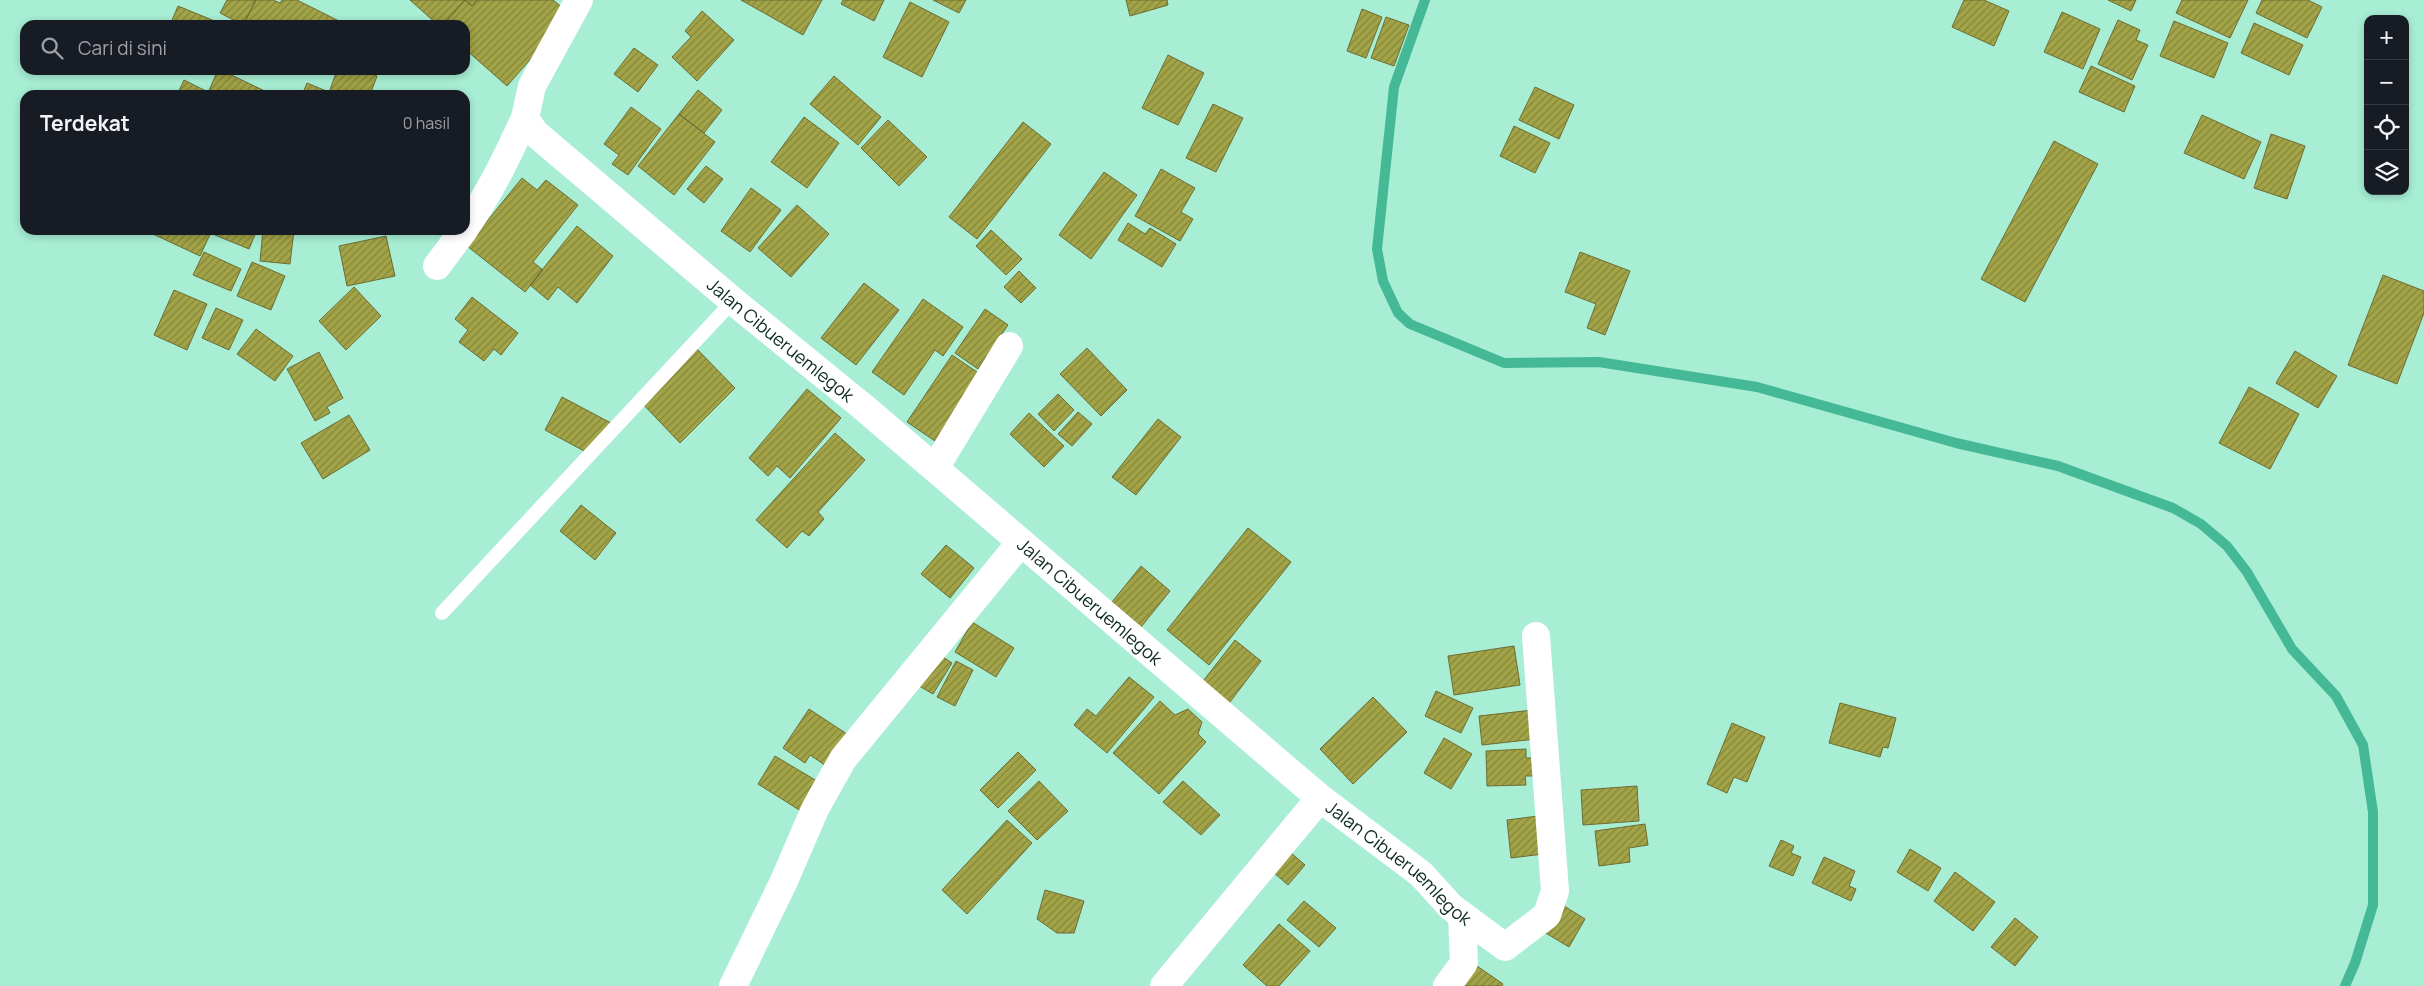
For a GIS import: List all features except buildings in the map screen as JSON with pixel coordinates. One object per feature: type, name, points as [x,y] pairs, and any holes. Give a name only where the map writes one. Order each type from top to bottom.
[{"type":"street","points":[[470,221],[483,203],[500,172],[525,118],[532,86],[579,0]]},
{"type":"street","name":"Jalan Cibueruemlegok","points":[[525,118],[536,133],[935,468],[1320,798],[1421,874],[1451,907],[1505,946],[1547,915],[1555,891],[1536,636]]},
{"type":"street","points":[[438,266],[460,235]]},
{"type":"street","points":[[935,468],[1009,346]]},
{"type":"street","points":[[733,986],[784,881],[815,809],[843,760],[1021,542]]},
{"type":"street","points":[[1164,986],[1320,798]]},
{"type":"street","points":[[1447,986],[1464,963],[1462,915]]},
{"type":"lane","points":[[442,613],[734,301]]},
{"type":"waterway","points":[[1425,0],[1394,87],[1377,249],[1383,281],[1398,313],[1410,324],[1504,363],[1599,362],[1757,387],[1956,443],[2058,466],[2173,508],[2201,524],[2227,546],[2247,572],[2292,649],[2336,696],[2363,745],[2373,812],[2373,905],[2355,963],[2345,986]]}]
